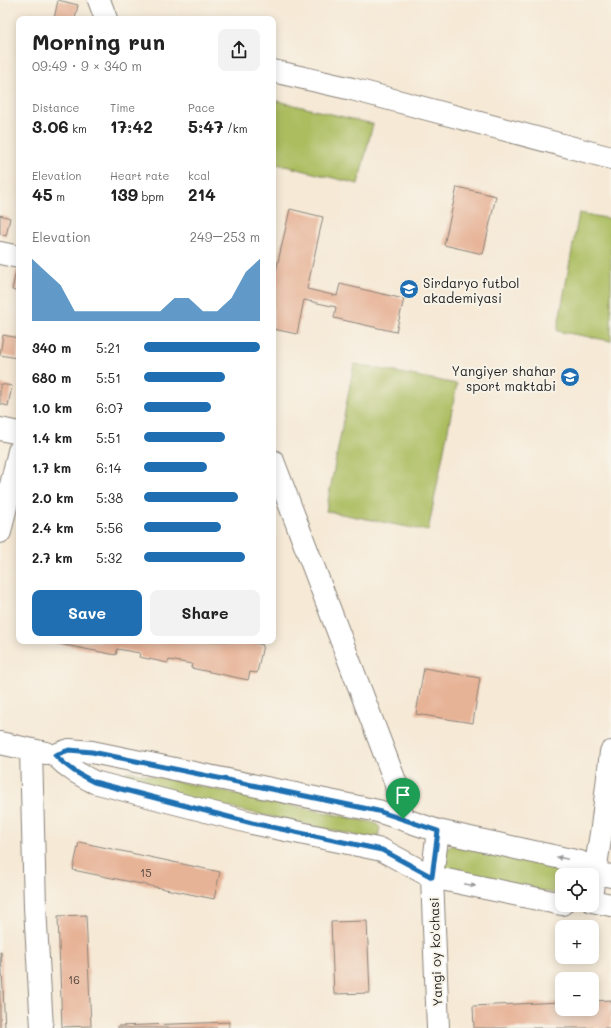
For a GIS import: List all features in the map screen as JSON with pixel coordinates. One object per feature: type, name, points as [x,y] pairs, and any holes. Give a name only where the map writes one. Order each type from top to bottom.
[{"type":"street","points":[[99,0],[105,16]]},
{"type":"street","points":[[276,72],[352,89],[611,158]]},
{"type":"street","points":[[0,253],[16,256]]},
{"type":"street","points":[[0,429],[16,432]]},
{"type":"street","points":[[0,532],[16,464]]},
{"type":"street","points":[[276,469],[395,781],[403,819]]},
{"type":"street","points":[[0,743],[55,755],[69,750],[92,752],[378,811],[438,831],[580,862],[587,868]]},
{"type":"street","points":[[31,750],[35,907],[42,1028]]},
{"type":"street","points":[[599,879],[611,752]]},
{"type":"street","points":[[55,755],[65,766],[75,773],[94,782],[252,823],[382,850],[432,877],[555,903]]},
{"type":"street","name":"Yangi oy ko'chasi","points":[[438,831],[432,877],[438,1028]]},
{"type":"street","points":[[599,902],[611,905]]},
{"type":"green space","points":[[276,101],[373,124],[358,184],[276,164]]},
{"type":"green space","points":[[579,213],[611,219],[611,341],[557,331]]},
{"type":"green space","points":[[354,364],[457,384],[428,531],[326,511]]},
{"type":"green space","points":[[128,771],[375,823],[380,827],[378,838],[372,839],[122,784],[122,776]]},
{"type":"green space","points":[[455,844],[567,868],[555,868],[555,894],[450,872],[443,866],[446,848]]},
{"type":"building","points":[[58,0],[78,5],[76,16],[55,16]]},
{"type":"building","points":[[457,187],[496,196],[483,254],[444,245]]},
{"type":"building","points":[[290,209],[323,217],[307,289],[337,296],[340,284],[404,299],[396,332],[334,318],[336,307],[304,300],[297,334],[276,330],[276,271]]},
{"type":"building","points":[[0,215],[10,218],[6,236],[0,234]]},
{"type":"building","points":[[16,271],[16,291],[12,290]]},
{"type":"building","points":[[3,335],[16,337],[16,358],[0,355]]},
{"type":"building","points":[[0,384],[12,386],[8,406],[0,404]]},
{"type":"building","points":[[59,644],[263,645],[257,673],[250,672],[248,680],[191,668],[192,664],[169,660],[168,663],[139,657],[140,653],[117,649],[116,655]]},
{"type":"building","points":[[424,668],[480,678],[473,723],[416,714]]},
{"type":"building","points":[[79,842],[220,872],[214,899],[73,870]]},
{"type":"building","points":[[86,915],[91,1026],[62,1027],[58,916]]},
{"type":"building","points":[[367,921],[370,993],[334,994],[331,922]]},
{"type":"building","points":[[1,952],[5,1028],[0,1028]]},
{"type":"building","points":[[611,1000],[611,1028],[474,1028],[473,1006],[555,1002],[555,1016],[599,1016],[599,1001]]},
{"type":"building","points":[[229,1022],[229,1028],[118,1028],[118,1026]]},
{"type":"place","name":"Sirdaryo futbol akademiyasi","points":[[409,289]]},
{"type":"place","name":"Yangiyer shahar sport maktabi","points":[[570,377]]},
{"type":"route","points":[[69,750],[92,752],[378,811],[403,819],[438,831],[432,877],[382,850],[252,823],[94,782],[75,773],[65,766],[55,755],[69,750]]}]
